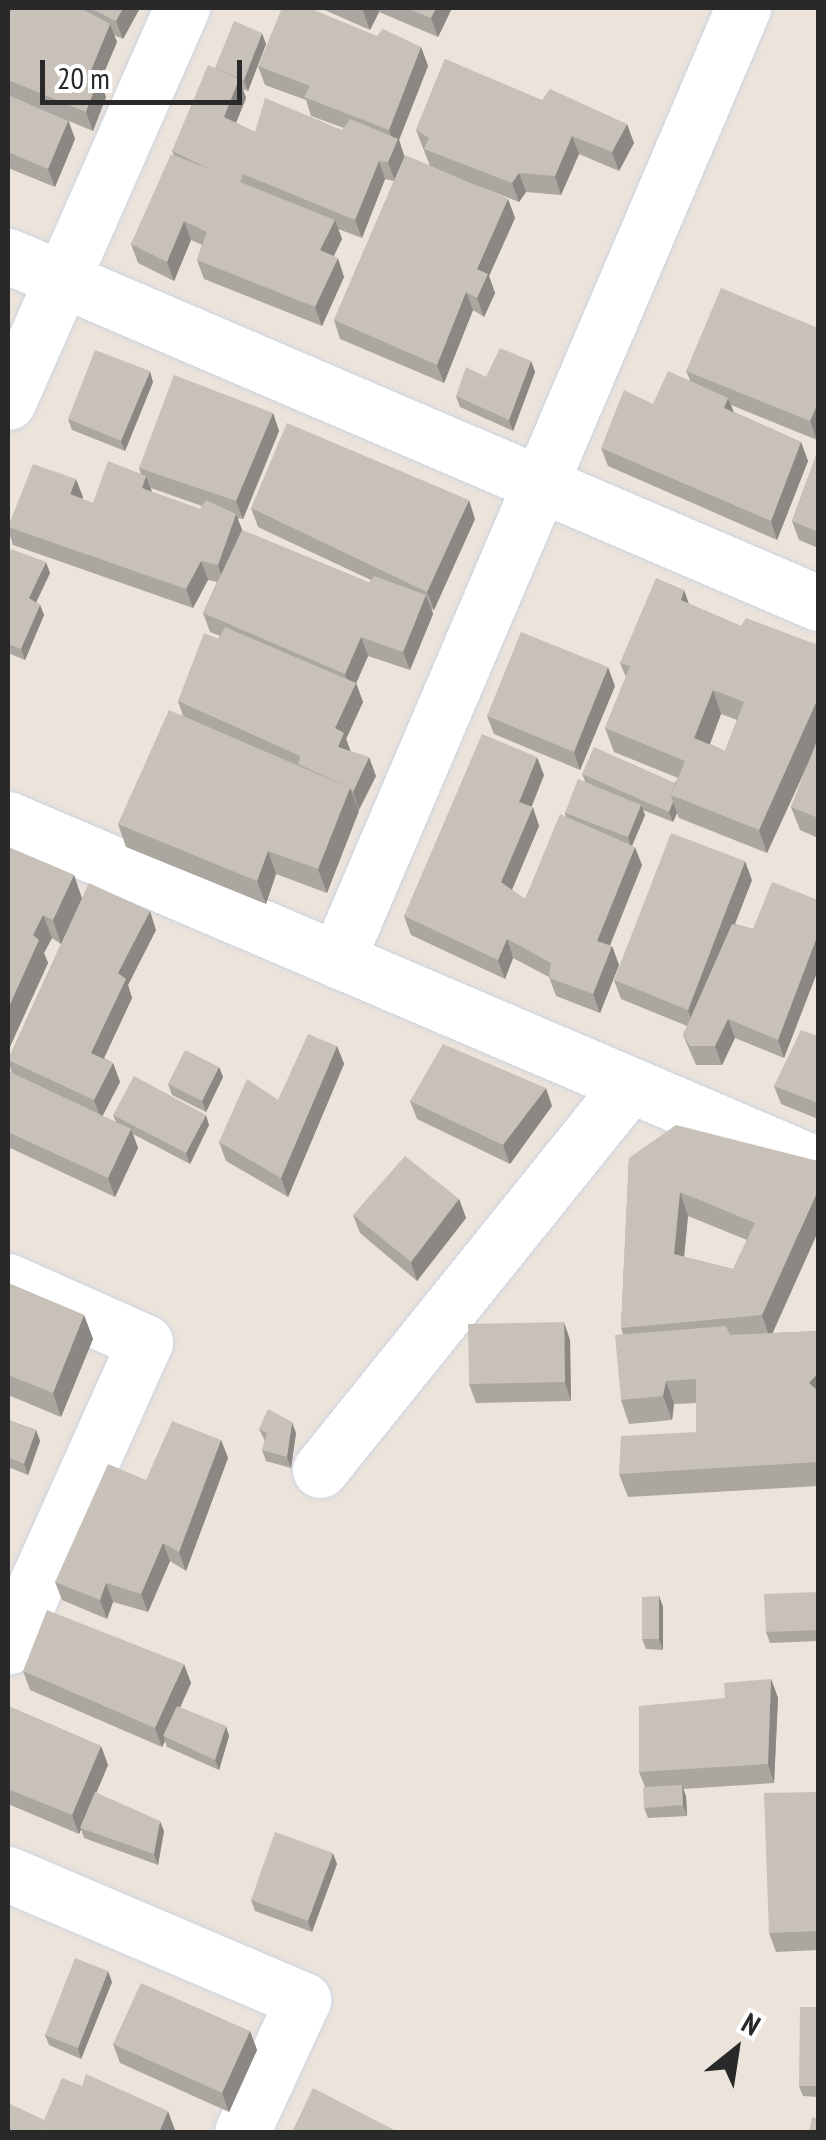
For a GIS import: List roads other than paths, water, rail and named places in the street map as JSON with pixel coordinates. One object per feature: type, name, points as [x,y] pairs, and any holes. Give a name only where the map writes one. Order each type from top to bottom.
[{"type":"street","points":[[8,402],[182,8]]},
{"type":"street","points":[[337,960],[743,8]]},
{"type":"street","points":[[8,256],[818,603]]},
{"type":"street","points":[[8,819],[818,1165]]},
{"type":"street","points":[[320,1470],[630,1085]]},
{"type":"street","points":[[8,1281],[144,1342],[8,1647]]},
{"type":"street","points":[[8,1874],[303,2000],[242,2132]]}]
